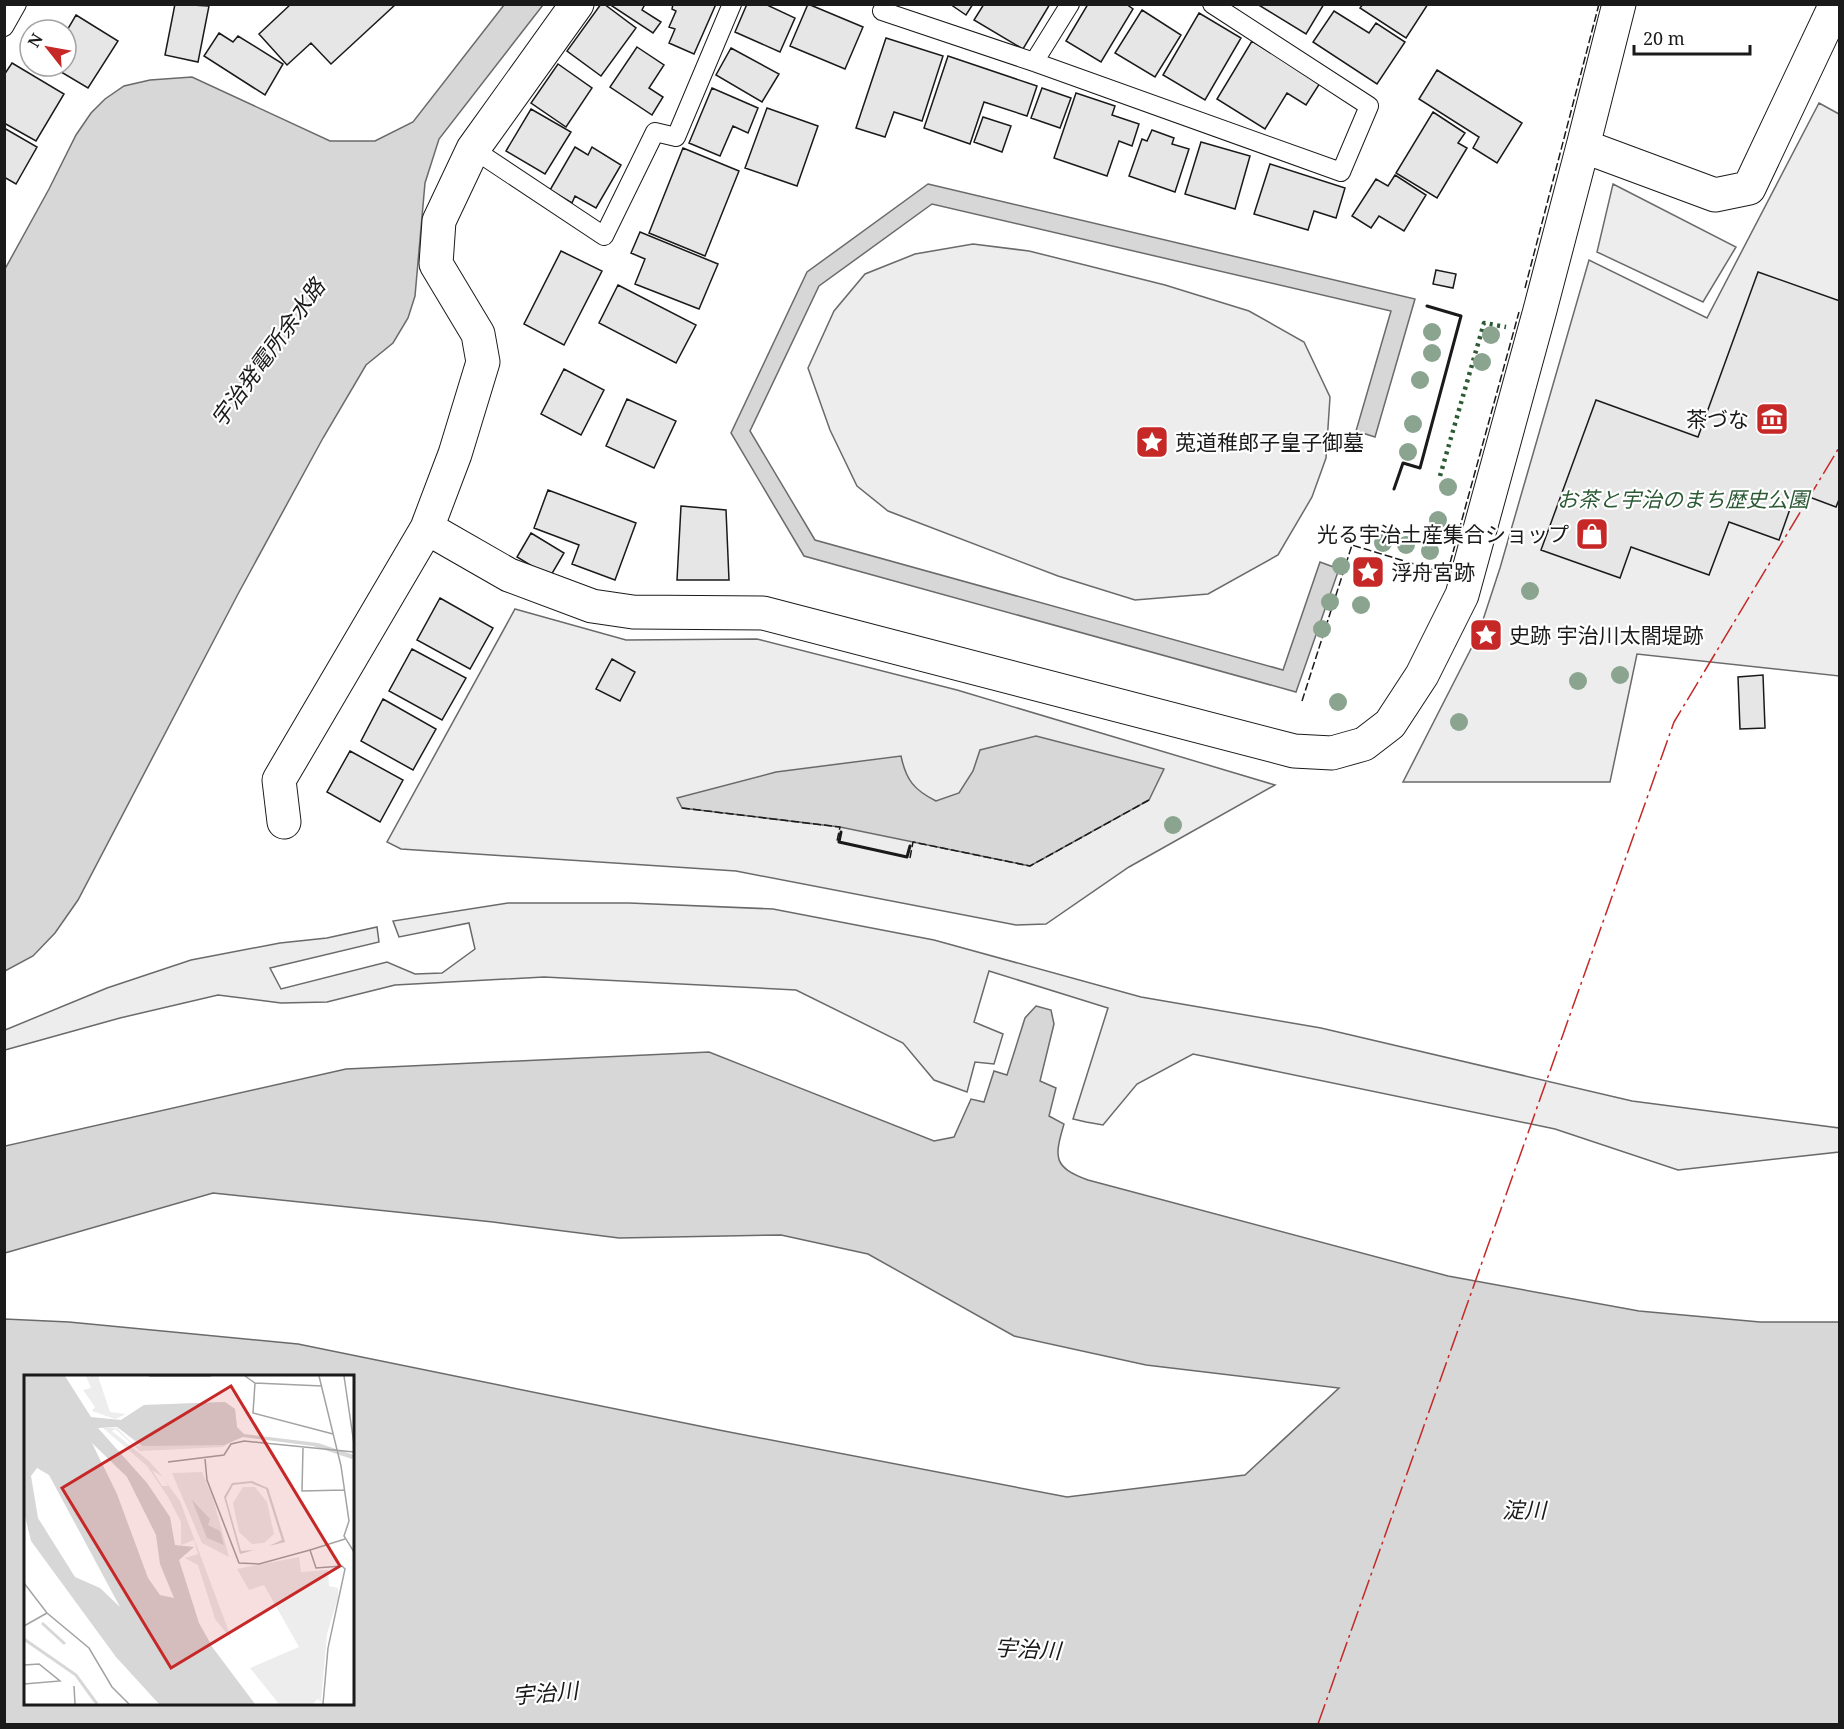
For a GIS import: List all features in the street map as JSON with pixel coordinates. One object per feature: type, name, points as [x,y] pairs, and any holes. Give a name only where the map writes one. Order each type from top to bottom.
[{"type":"street","points":[[284,822],[279,780],[427,528],[455,454],[483,362],[478,334],[436,264],[439,220],[473,149],[577,4]]},
{"type":"street","points":[[427,528],[508,574],[592,606],[633,612],[763,613],[1294,751],[1332,753],[1364,744],[1390,724],[1422,675],[1462,595],[1540,310],[1619,4]]},
{"type":"street","points":[[1583,146],[1715,195],[1749,188],[1836,4]]},
{"type":"lane","points":[[4,27],[17,4]]},
{"type":"lane","points":[[473,149],[604,236],[655,132],[676,137],[732,4]]},
{"type":"lane","points":[[886,4],[882,11],[1034,62],[1341,172],[1369,106],[1212,4]]},
{"type":"lane","points":[[1034,62],[1070,4]]},
{"type":"shaded area","name":"お茶と宇治のまち歴史公園","points":[[1819,103],[1839,114],[1839,676],[1637,654],[1610,782],[1403,782],[1478,635],[1500,568],[1589,260],[1707,318]]},
{"type":"shaded area","points":[[1613,184],[1736,247],[1703,302],[1597,252]]},
{"type":"shaded area","points":[[973,244],[1029,251],[1165,285],[1249,311],[1304,342],[1330,397],[1326,458],[1312,497],[1278,555],[1208,594],[1135,600],[1058,576],[888,511],[857,486],[830,430],[808,368],[834,311],[865,274],[915,254]]},
{"type":"shaded area","points":[[515,609],[626,640],[757,639],[957,690],[1275,785],[1129,867],[1046,924],[1016,925],[736,871],[401,849],[387,842]]},
{"type":"shaded area","points":[[508,903],[629,903],[773,909],[934,940],[1141,997],[1321,1028],[1632,1101],[1839,1128],[1839,1152],[1678,1170],[1555,1129],[1193,1054],[1137,1084],[1103,1125],[1086,1122],[1073,1119],[1108,1008],[989,971],[974,1022],[1003,1034],[994,1064],[975,1062],[967,1092],[934,1080],[903,1043],[796,990],[544,977],[395,985],[327,1002],[281,1003],[218,995],[120,1018],[5,1050],[5,1030],[107,988],[191,960],[280,943],[327,938],[377,927],[379,942],[270,968],[281,989],[387,962],[415,974],[442,973],[475,949],[469,923],[399,937],[393,921]]},
{"type":"water","name":"宇治発電所余水路","points":[[504,5],[543,5],[439,139],[425,183],[415,296],[408,318],[393,343],[366,365],[323,438],[238,594],[78,900],[55,933],[33,956],[5,971],[5,269],[76,135],[91,113],[105,99],[124,86],[150,80],[192,77],[330,141],[375,141],[413,122]]},
{"type":"water","points":[[928,184],[1415,299],[1375,437],[1356,431],[1391,311],[932,204],[819,286],[750,431],[815,540],[1283,670],[1320,562],[1339,569],[1296,692],[804,556],[731,433],[807,272]]},
{"type":"water","points":[[1036,736],[1164,769],[1149,800],[1030,866],[840,827],[682,808],[677,798],[776,772],[901,756],[908,778],[922,793],[936,801],[959,793],[973,771],[980,750]]},
{"type":"water","name":"淀川","points":[[1036,1006],[1051,1010],[1054,1024],[1040,1081],[1056,1088],[1049,1116],[1064,1124],[1059,1145],[1059,1160],[1068,1171],[1088,1180],[1448,1276],[1639,1311],[1760,1322],[1839,1322],[1839,1724],[5,1724],[5,1319],[69,1322],[298,1344],[719,1430],[1067,1497],[1245,1475],[1339,1388],[1146,1365],[1014,1336],[868,1254],[781,1235],[619,1238],[493,1222],[213,1193],[5,1253],[5,1146],[346,1069],[709,1052],[934,1141],[954,1137],[971,1099],[984,1102],[994,1071],[1007,1075],[1025,1018]]},
{"type":"building","points":[[175,4],[209,6],[198,62],[165,55]]},
{"type":"building","points":[[291,4],[396,4],[331,64],[311,43],[287,65],[259,34]]},
{"type":"building","points":[[601,4],[636,28],[601,76],[567,51]]},
{"type":"building","points":[[609,4],[645,4],[642,10],[661,22],[653,33]]},
{"type":"building","points":[[673,4],[716,4],[694,54],[669,43],[675,29],[669,27],[676,11],[672,9]]},
{"type":"building","points":[[747,4],[765,4],[795,18],[780,52],[735,32]]},
{"type":"building","points":[[808,4],[863,27],[845,69],[790,46]]},
{"type":"building","points":[[950,4],[973,4],[966,15]]},
{"type":"building","points":[[984,4],[1050,4],[1023,49],[974,20]]},
{"type":"building","points":[[1088,4],[1126,4],[1133,9],[1101,62],[1066,41]]},
{"type":"building","points":[[1257,4],[1324,4],[1306,34]]},
{"type":"building","points":[[1363,4],[1428,4],[1406,38],[1360,8]]},
{"type":"building","points":[[1142,10],[1181,35],[1155,77],[1115,53]]},
{"type":"building","points":[[1334,11],[1369,33],[1376,23],[1405,42],[1377,84],[1313,42]]},
{"type":"building","points":[[1199,13],[1241,38],[1205,100],[1163,75]]},
{"type":"building","points":[[76,15],[118,41],[88,88],[71,78],[78,78],[78,18],[74,18]]},
{"type":"building","points":[[219,33],[233,42],[238,36],[283,64],[265,95],[204,56]]},
{"type":"building","points":[[886,38],[943,56],[922,121],[894,112],[885,137],[856,128]]},
{"type":"building","points":[[1252,41],[1320,83],[1306,105],[1287,93],[1265,129],[1217,99]]},
{"type":"building","points":[[637,47],[664,65],[649,88],[663,97],[652,115],[610,87]]},
{"type":"building","points":[[731,48],[779,74],[762,102],[716,75]]},
{"type":"building","points":[[948,56],[1037,86],[1027,116],[984,102],[970,144],[924,128]]},
{"type":"building","points":[[12,63],[18,67],[18,78],[37,78],[64,94],[36,141],[4,123],[4,75]]},
{"type":"building","points":[[558,64],[592,88],[566,127],[531,103]]},
{"type":"building","points":[[1437,70],[1522,123],[1497,163],[1473,148],[1479,137],[1419,99]]},
{"type":"building","points":[[712,88],[758,108],[748,133],[733,126],[720,156],[689,143]]},
{"type":"building","points":[[1042,88],[1071,98],[1060,128],[1031,118]]},
{"type":"building","points":[[1076,93],[1115,106],[1112,115],[1139,124],[1132,146],[1119,141],[1107,176],[1054,158]]},
{"type":"building","points":[[767,108],[818,126],[797,186],[745,168]]},
{"type":"building","points":[[531,109],[571,132],[545,174],[506,151]]},
{"type":"building","points":[[1433,112],[1465,133],[1458,143],[1467,148],[1437,198],[1396,173]]},
{"type":"building","points":[[983,117],[1011,126],[1002,152],[974,142]]},
{"type":"building","points":[[4,128],[37,147],[16,184],[4,177]]},
{"type":"building","points":[[1152,130],[1174,138],[1172,144],[1189,149],[1175,192],[1129,176],[1142,139],[1147,141]]},
{"type":"building","points":[[1201,142],[1250,156],[1235,209],[1185,194]]},
{"type":"building","points":[[575,147],[588,155],[592,147],[621,165],[596,208],[575,196],[572,203],[550,190]]},
{"type":"building","points":[[683,148],[739,171],[705,256],[649,233]]},
{"type":"building","points":[[1270,164],[1345,188],[1336,218],[1314,211],[1308,230],[1254,214]]},
{"type":"building","points":[[1395,175],[1426,195],[1404,231],[1379,216],[1371,228],[1352,216],[1376,179],[1388,186]]},
{"type":"building","points":[[640,232],[718,264],[699,309],[635,284],[645,259],[631,253]]},
{"type":"building","points":[[561,251],[602,271],[564,345],[524,324]]},
{"type":"building","points":[[1436,270],[1456,274],[1453,288],[1433,284]]},
{"type":"building","name":"茶づな","points":[[1758,272],[1840,301],[1840,497],[1836,507],[1796,492],[1779,540],[1729,522],[1709,575],[1631,547],[1620,578],[1541,550],[1596,400],[1698,437]]},
{"type":"building","points":[[618,285],[696,325],[676,363],[599,323]]},
{"type":"building","points":[[564,369],[604,390],[581,435],[541,414]]},
{"type":"building","points":[[627,399],[676,421],[654,468],[606,446]]},
{"type":"building","points":[[548,490],[636,523],[615,580],[572,564],[579,545],[534,528]]},
{"type":"building","points":[[681,506],[726,510],[729,580],[677,580]]},
{"type":"building","points":[[531,533],[564,553],[550,577],[517,557]]},
{"type":"building","points":[[440,598],[493,628],[470,669],[417,640]]},
{"type":"building","points":[[412,649],[466,678],[442,720],[389,691]]},
{"type":"building","points":[[612,659],[635,672],[620,701],[596,689]]},
{"type":"building","points":[[1763,675],[1765,728],[1740,729],[1738,677]]},
{"type":"building","points":[[383,699],[436,729],[413,770],[361,741]]},
{"type":"building","points":[[350,751],[403,780],[380,822],[327,792]]},
{"type":"hedge","points":[[1440,476],[1484,323],[1506,327]]},
{"type":"fence","points":[[1525,288],[1599,4]]},
{"type":"fence","points":[[1302,701],[1352,545],[1447,574],[1519,312]]},
{"type":"fence","points":[[910,858],[913,842],[1030,866],[1149,800]]},
{"type":"fence","points":[[682,808],[840,827],[837,841]]},
{"type":"wall","points":[[1394,489],[1403,463],[1420,468],[1461,316],[1427,306]]},
{"type":"wall","points":[[841,832],[839,842],[907,857],[910,846]]},
{"type":"power","points":[[1318,1724],[1674,722],[1840,446]]},
{"type":"place","name":"茶づな","points":[[1772,419]]},
{"type":"place","name":"莵道稚郎子皇子御墓","points":[[1152,442]]},
{"type":"place","name":"光る宇治土産集合ショップ","points":[[1592,534]]},
{"type":"place","name":"浮舟宮跡","points":[[1368,572]]},
{"type":"place","name":"史跡 宇治川太閤堤跡","points":[[1486,635]]},
{"type":"water label","name":"宇治川","points":[[1028,1648]]},
{"type":"water label","name":"宇治川","points":[[545,1692]]}]
